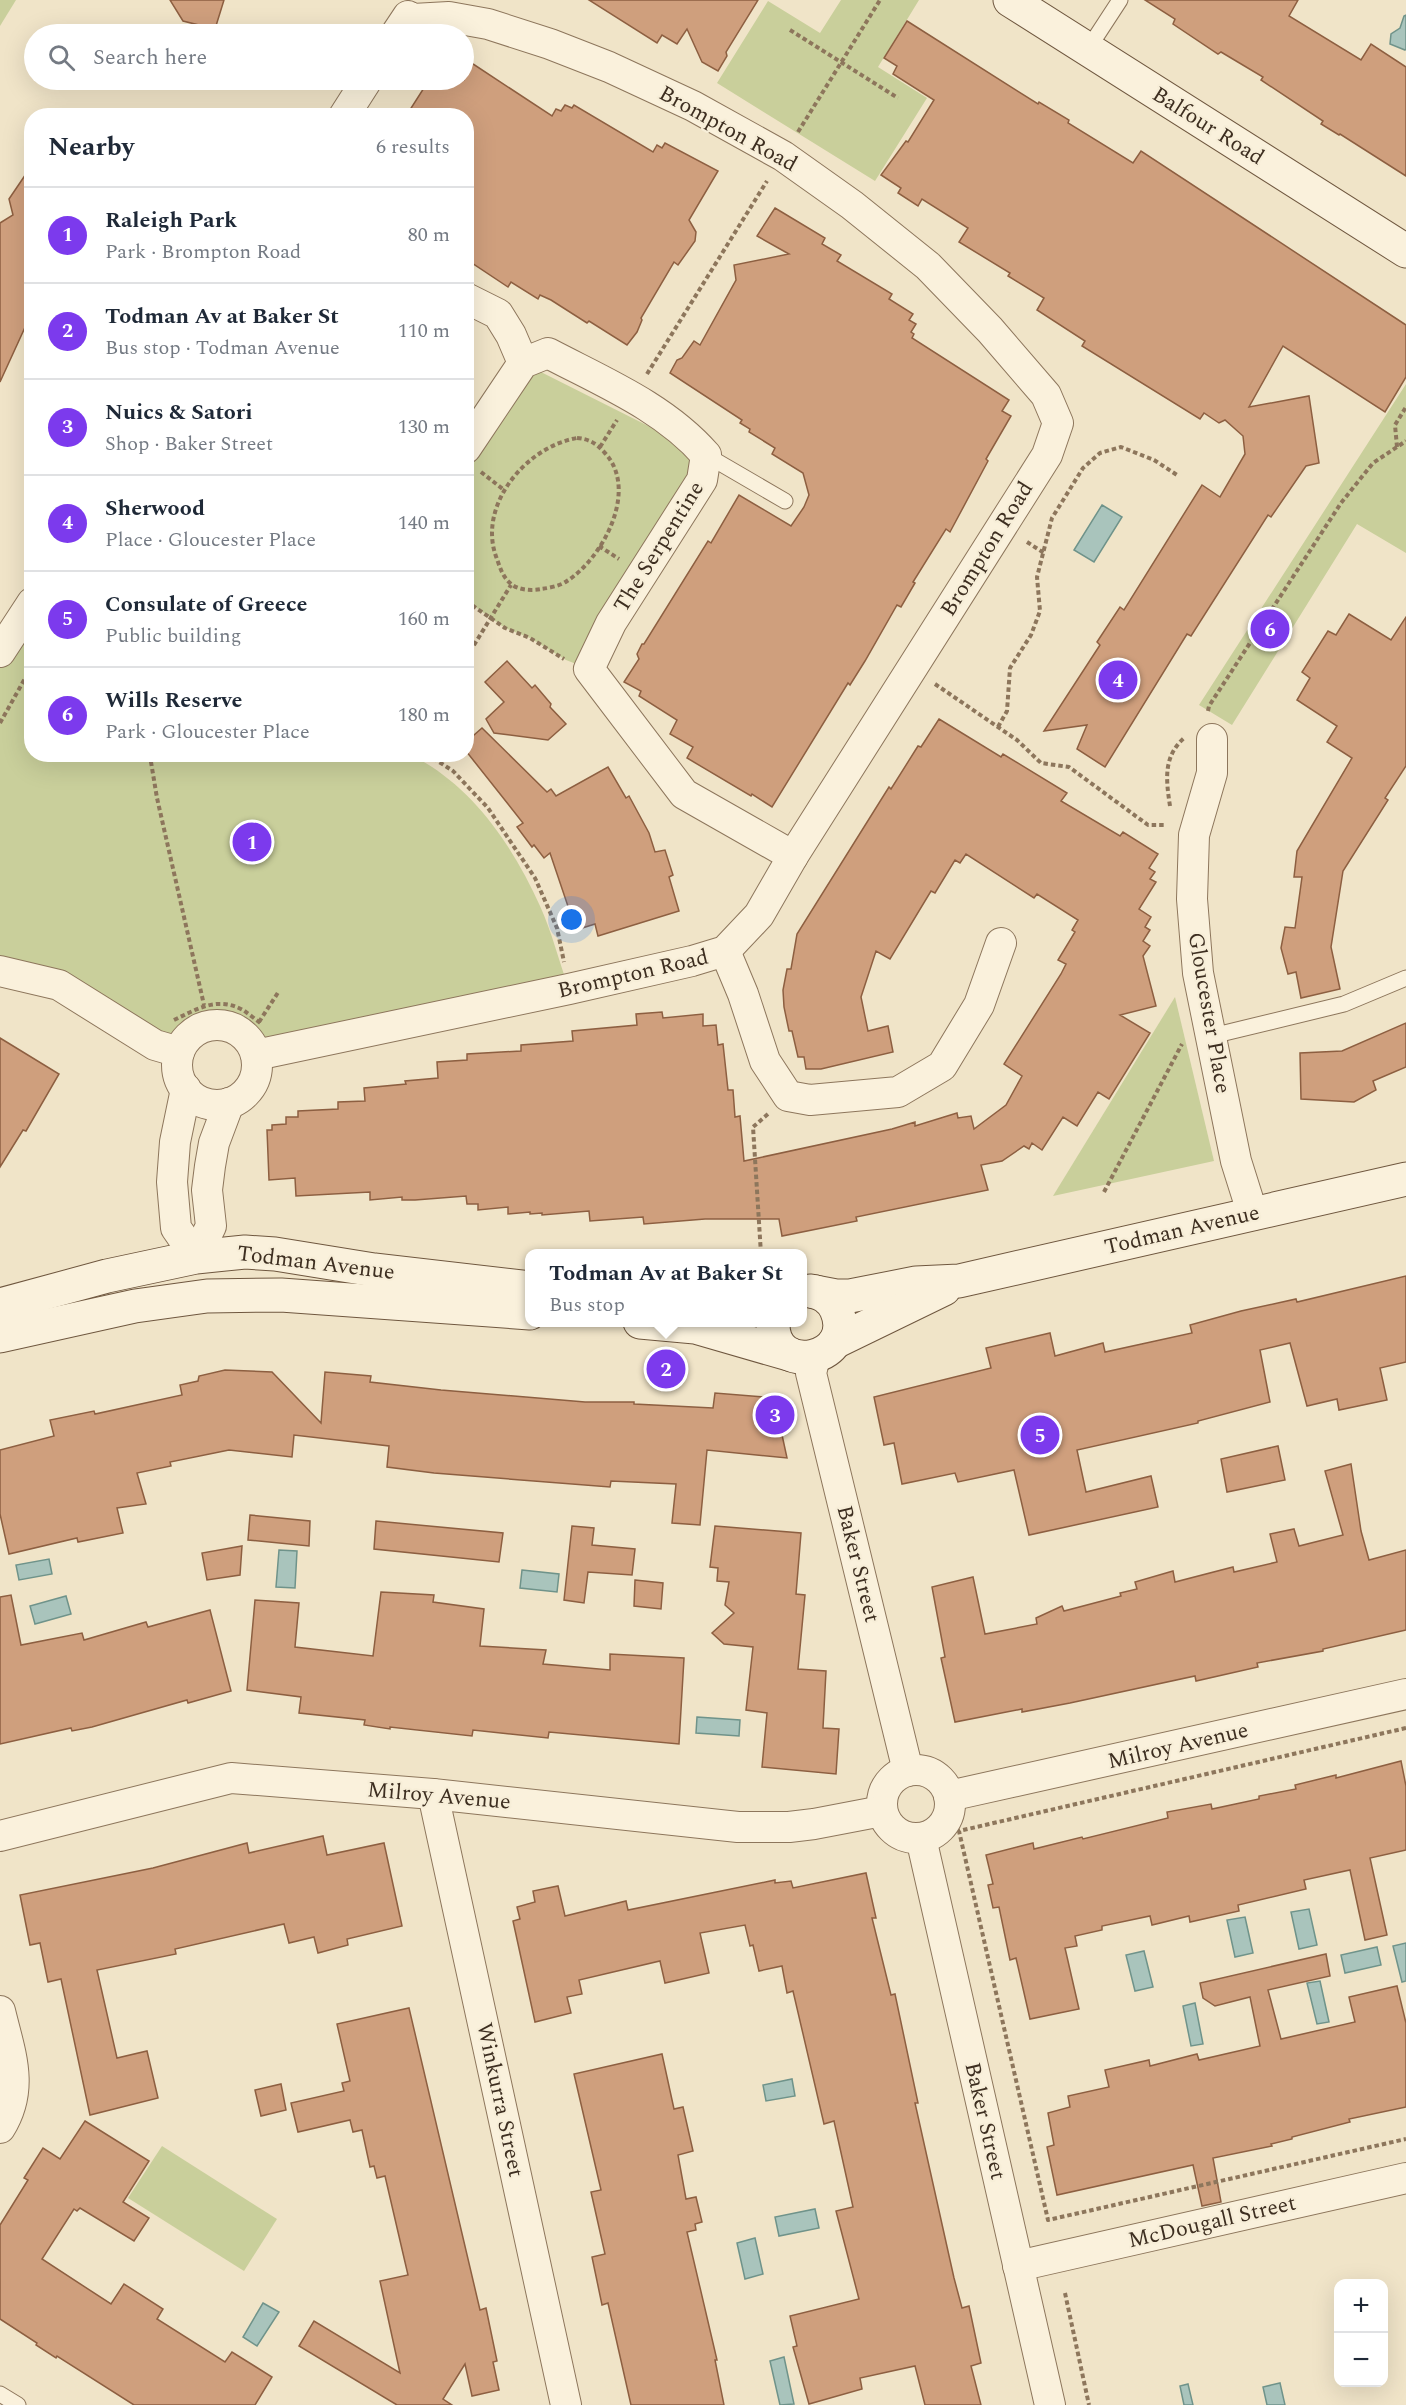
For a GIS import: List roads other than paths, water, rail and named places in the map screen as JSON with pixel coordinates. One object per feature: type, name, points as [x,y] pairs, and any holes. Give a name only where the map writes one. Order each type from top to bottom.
[{"type":"main road","name":"Balfour Road","points":[[1010,0],[1406,251]]},
{"type":"main road","name":"Todman Avenue","points":[[809,1291],[850,1296],[916,1283],[958,1281],[1406,1179]]},
{"type":"main road","name":"Todman Avenue","points":[[0,1305],[107,1276],[196,1257],[245,1252],[525,1287]]},
{"type":"main road","points":[[88,1316],[115,1298],[170,1284],[186,1271],[196,1257],[204,1269],[219,1277],[277,1281],[296,1287],[315,1297]]},
{"type":"main road","name":"Todman Avenue","points":[[814,1352],[958,1281]]},
{"type":"main road","points":[[774,1327],[775,1338],[782,1348],[814,1352],[839,1330],[839,1318],[835,1306],[826,1297],[809,1291]]},
{"type":"main road","name":"Todman Avenue","points":[[0,1336],[135,1306],[207,1296],[315,1297],[525,1313]]},
{"type":"main road","points":[[695,1327],[814,1352]]},
{"type":"street","name":"Brompton Road","points":[[256,1055],[569,989],[692,961],[725,951],[759,915],[793,856],[1047,455],[1058,423],[1046,395],[990,330],[928,266],[852,205],[783,156],[693,106],[609,67],[550,44],[488,24],[449,17],[413,19],[408,16],[403,24]]},
{"type":"street","points":[[349,108],[361,90]]},
{"type":"street","points":[[474,302],[498,314],[511,335],[523,363],[474,453]]},
{"type":"street","name":"The Serpentine","points":[[523,363],[548,353],[625,409],[675,424],[706,455],[702,480],[612,623],[589,669],[684,794],[793,856]]},
{"type":"street","points":[[0,652],[24,615]]},
{"type":"street","name":"Gloucester Place","points":[[1209,733],[1212,773],[1194,835],[1192,899],[1198,973],[1197,1039],[1253,1215]]},
{"type":"street","points":[[725,951],[743,994],[765,1061],[788,1096],[810,1100],[898,1092],[942,1066],[979,1005],[1001,943]]},
{"type":"street","points":[[0,971],[59,985],[155,1045],[179,1052]]},
{"type":"street","points":[[215,1025],[239,1031],[249,1041],[256,1055],[257,1069],[252,1085],[243,1096],[229,1104],[210,1105],[197,1100],[186,1089],[178,1075],[179,1052],[186,1039],[194,1032],[215,1025]]},
{"type":"street","points":[[186,1089],[175,1142],[172,1182],[176,1228],[196,1257],[211,1226],[207,1190],[210,1166],[214,1143],[229,1104]]},
{"type":"street","name":"Baker Street","points":[[814,1352],[811,1373],[908,1771]]},
{"type":"street","name":"Milroy Avenue","points":[[949,1796],[1406,1694]]},
{"type":"street","points":[[919,1770],[939,1778],[949,1796],[950,1808],[947,1819],[932,1834],[921,1838],[901,1835],[886,1821],[882,1811],[884,1790],[898,1775],[908,1771],[919,1770]]},
{"type":"street","name":"Milroy Avenue","points":[[0,1836],[231,1778],[433,1794],[738,1827],[798,1826],[882,1811]]},
{"type":"street","name":"Winkurra Street","points":[[433,1794],[566,2405]]},
{"type":"street","name":"Baker Street","points":[[921,1838],[1050,2405]]},
{"type":"street","points":[[0,2011],[15,2075],[9,2114],[0,2128]]},
{"type":"street","name":"McDougall Street","points":[[1018,2266],[1406,2178]]},
{"type":"lane","points":[[1088,50],[1120,0]]},
{"type":"lane","points":[[706,455],[785,501]]},
{"type":"lane","points":[[1197,1039],[1344,1004],[1406,978]]},
{"type":"lane","points":[[0,2394],[18,2405]]},
{"type":"water","points":[[1406,15],[1405,50],[1390,44],[1391,34],[1400,28]]},
{"type":"water","points":[[1102,505],[1122,517],[1094,562],[1074,550]]},
{"type":"water","points":[[279,1550],[297,1551],[295,1588],[276,1587]]},
{"type":"water","points":[[49,1559],[52,1574],[19,1580],[16,1565]]},
{"type":"water","points":[[522,1570],[559,1574],[557,1592],[520,1588]]},
{"type":"water","points":[[66,1596],[71,1614],[35,1624],[30,1606]]},
{"type":"water","points":[[697,1717],[740,1720],[739,1736],[696,1733]]},
{"type":"water","points":[[1309,1909],[1317,1945],[1299,1949],[1291,1912]]},
{"type":"water","points":[[1245,1917],[1253,1953],[1235,1957],[1227,1920]]},
{"type":"water","points":[[1406,1943],[1406,1981],[1402,1982],[1393,1946]]},
{"type":"water","points":[[1377,1947],[1381,1965],[1345,1973],[1341,1955]]},
{"type":"water","points":[[1144,1951],[1153,1987],[1135,1991],[1126,1955]]},
{"type":"water","points":[[1320,1981],[1329,2022],[1317,2024],[1307,1983]]},
{"type":"water","points":[[1195,2003],[1203,2044],[1191,2046],[1183,2006]]},
{"type":"water","points":[[792,2079],[795,2096],[766,2101],[763,2085]]},
{"type":"water","points":[[815,2209],[819,2228],[779,2236],[775,2217]]},
{"type":"water","points":[[755,2238],[763,2274],[745,2279],[737,2243]]},
{"type":"water","points":[[263,2303],[279,2312],[257,2346],[243,2337]]},
{"type":"water","points":[[784,2357],[794,2404],[780,2405],[770,2361]]},
{"type":"water","points":[[1280,2383],[1285,2405],[1267,2405],[1263,2387]]},
{"type":"water","points":[[1188,2384],[1193,2405],[1184,2405],[1180,2386]]},
{"type":"place","name":"Wills Reserve","points":[[1270,629]]},
{"type":"place","name":"Sherwood","points":[[1118,680]]},
{"type":"place","name":"Raleigh Park","points":[[252,842]]},
{"type":"place","name":"Todman Av at Baker St","points":[[666,1369]]},
{"type":"place","name":"Nuics & Satori","points":[[775,1415]]},
{"type":"place","name":"Consulate of Greece","points":[[1040,1435]]}]
